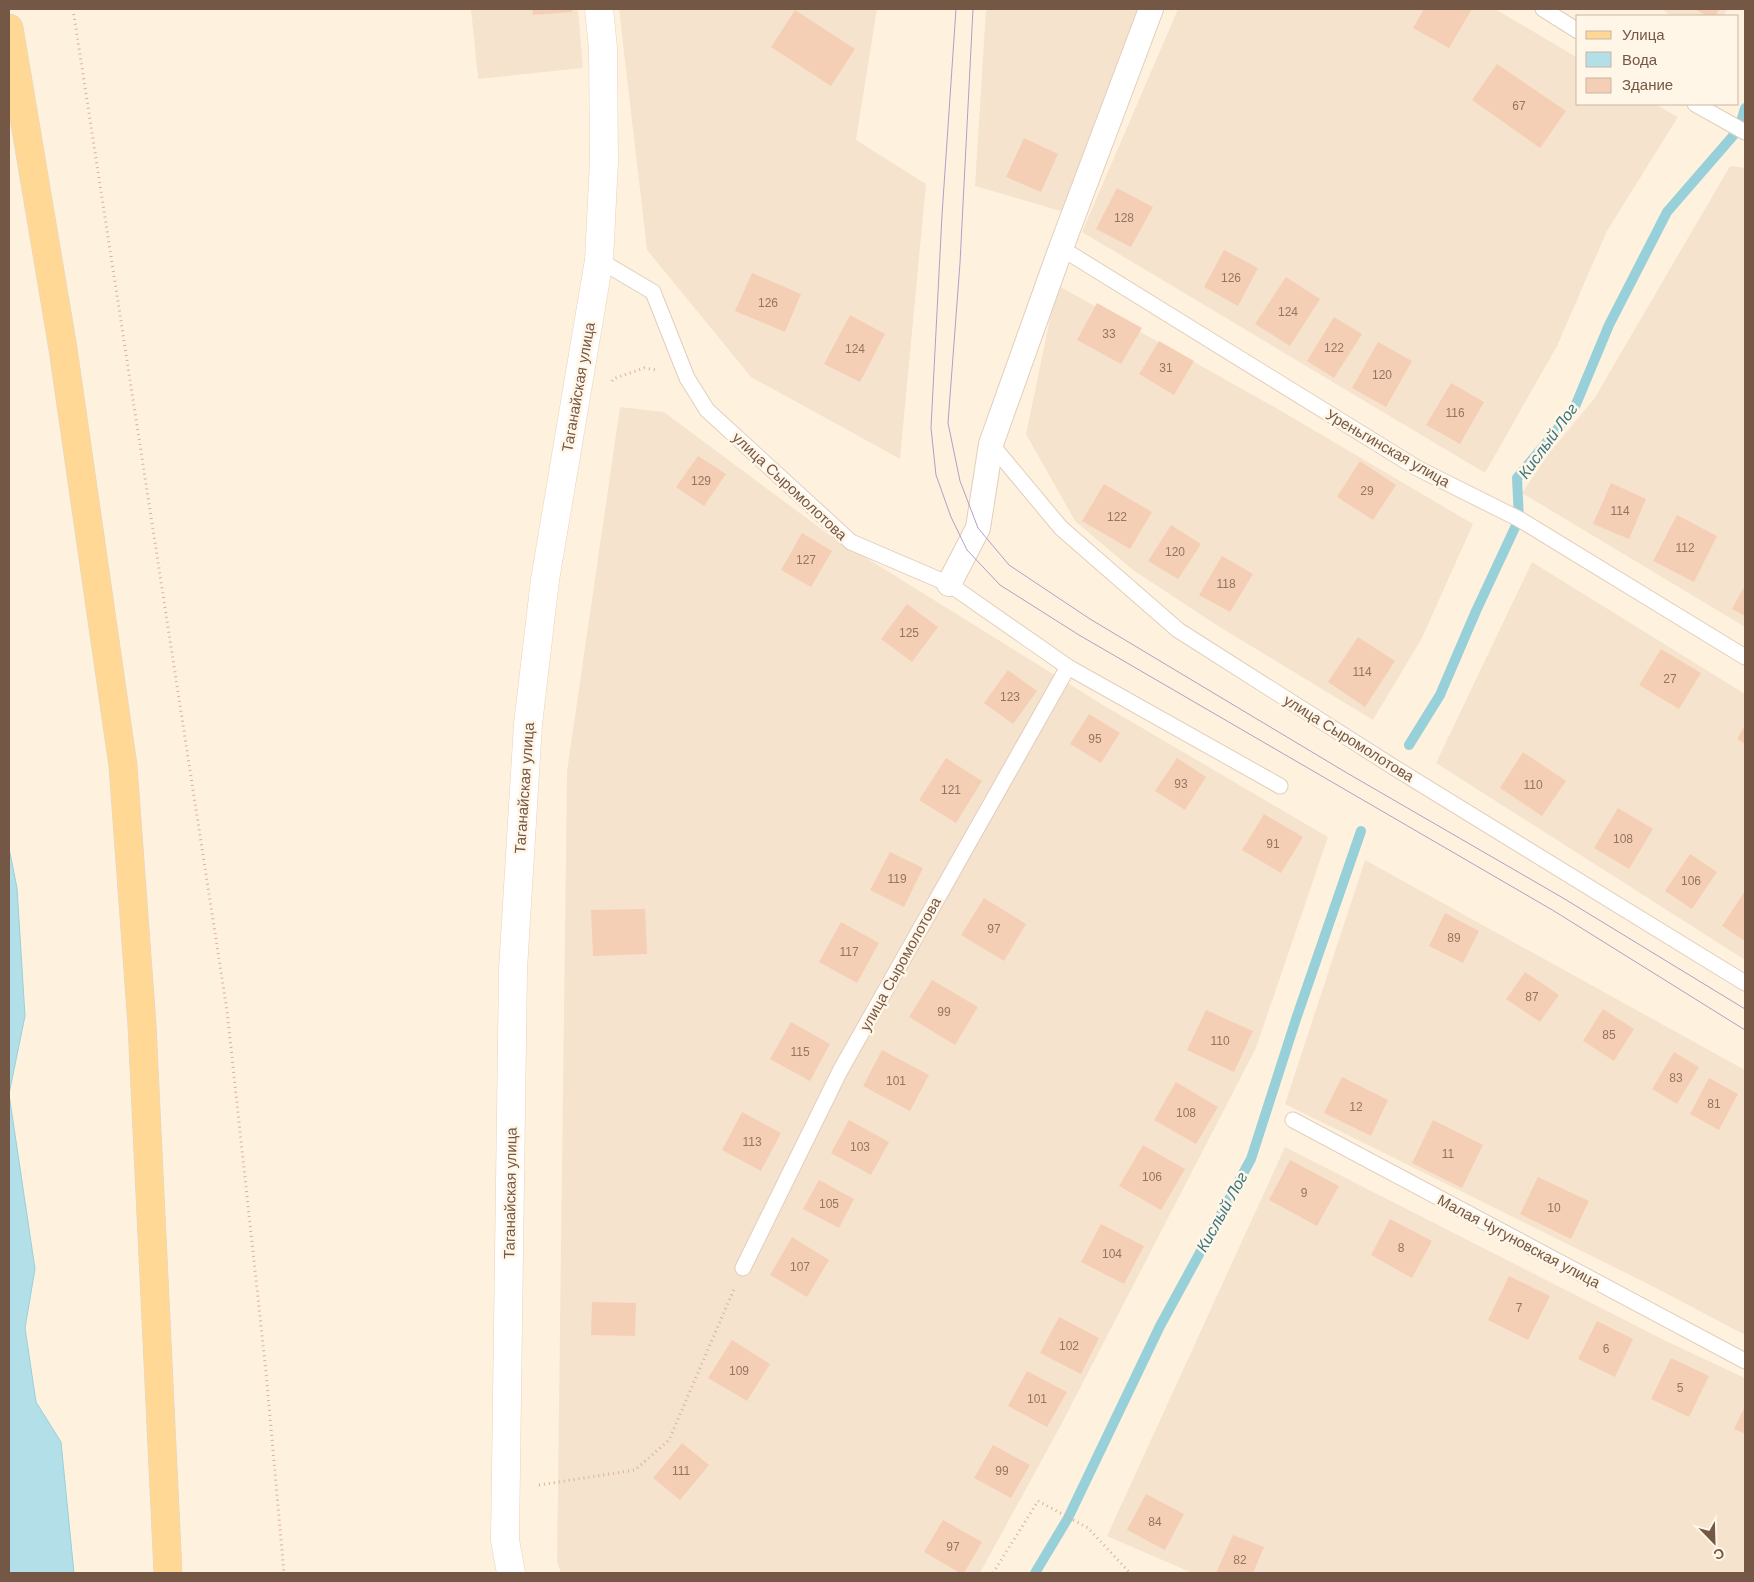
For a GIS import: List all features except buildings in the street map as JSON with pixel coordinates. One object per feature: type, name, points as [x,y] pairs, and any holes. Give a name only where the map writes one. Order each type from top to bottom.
[{"type":"main road","name":"Таганайская улица","points":[[511,1573],[505,1540],[514,969],[528,724],[545,580],[599,260],[604,161],[603,48],[599,9]]},
{"type":"main road","points":[[9,28],[64,358],[123,766],[142,1025],[168,1573]]},
{"type":"street","points":[[949,584],[978,528],[991,444],[1061,248],[1150,9]]},
{"type":"lane","points":[[1543,9],[1576,31]]},
{"type":"lane","points":[[1697,105],[1745,132]]},
{"type":"lane","name":"Уреньгинская улица","points":[[1061,248],[1417,468],[1519,519],[1745,657]]},
{"type":"lane","name":"улица Сыромолотова","points":[[599,260],[652,292],[687,378],[707,410],[851,542],[949,584],[1068,666],[1280,786]]},
{"type":"lane","name":"улица Сыромолотова","points":[[991,444],[1061,528],[1178,630],[1395,768],[1745,983]]},
{"type":"lane","name":"улица Сыромолотова","points":[[744,1268],[840,1071],[1068,666]]},
{"type":"lane","name":"Малая Чугуновская улица","points":[[1293,1120],[1745,1362]]},
{"type":"path","points":[[74,9],[227,1012],[266,1372],[284,1573]]},
{"type":"path","points":[[610,389],[613,379],[644,368],[669,371],[687,378]]},
{"type":"path","points":[[539,1485],[635,1470],[669,1440],[744,1268]]},
{"type":"path","points":[[538,1495],[539,1476]]},
{"type":"path","points":[[993,1573],[1038,1501],[1088,1528],[1130,1573]]},
{"type":"shaded area","points":[[471,9],[578,9],[583,68],[478,79]]},
{"type":"shaded area","points":[[619,9],[877,9],[856,140],[926,184],[900,459],[751,377],[647,250]]},
{"type":"shaded area","points":[[986,9],[1147,9],[1064,212],[975,186]]},
{"type":"shaded area","points":[[1178,9],[1495,9],[1576,57],[1576,105],[1657,105],[1678,117],[1607,231],[1557,346],[1485,473],[1082,232]]},
{"type":"shaded area","points":[[1661,9],[1728,9],[1724,15],[1670,15]]},
{"type":"shaded area","points":[[1730,166],[1745,168],[1745,627],[1522,493],[1549,453],[1594,399]]},
{"type":"shaded area","points":[[1057,285],[1278,409],[1473,524],[1422,638],[1373,720],[1218,626],[1133,570],[1075,521],[1026,434]]},
{"type":"shaded area","points":[[620,407],[664,412],[828,534],[1103,705],[1328,837],[1256,1048],[1061,1425],[980,1573],[561,1573],[557,1562],[567,771]]},
{"type":"shaded area","points":[[1532,562],[1745,694],[1745,960],[1436,763]]},
{"type":"shaded area","points":[[1365,860],[1745,1070],[1745,1335],[1654,1287],[1285,1104]]},
{"type":"shaded area","points":[[1285,1147],[1666,1341],[1745,1378],[1745,1573],[1192,1573],[1107,1536]]},
{"type":"water","points":[[9,848],[17,888],[25,1016],[9,1094]]},
{"type":"water","points":[[9,1094],[35,1269],[25,1328],[36,1402],[61,1442],[74,1573],[9,1573]]},
{"type":"waterway","name":"Кислый Лог","points":[[1409,745],[1440,695],[1476,611],[1519,519],[1517,478],[1574,409],[1609,325],[1667,212],[1739,129],[1745,108]]},
{"type":"waterway","name":"Кислый Лог","points":[[1035,1573],[1068,1518],[1160,1326],[1251,1159],[1296,1019],[1361,831]]},
{"type":"tram line","points":[[956,9],[942,215],[931,428],[936,475],[951,517],[967,550],[1000,585],[1079,635],[1554,911],[1745,1030]]},
{"type":"tram line","points":[[973,9],[960,263],[948,423],[960,481],[978,528],[1009,565],[1090,619],[1347,773],[1563,898],[1745,1009]]}]
